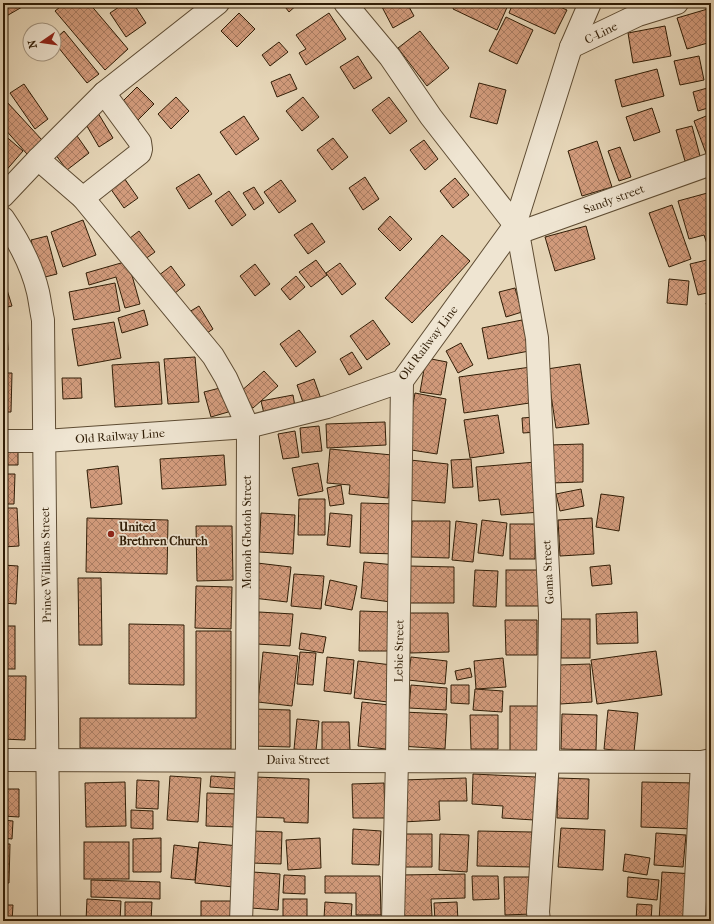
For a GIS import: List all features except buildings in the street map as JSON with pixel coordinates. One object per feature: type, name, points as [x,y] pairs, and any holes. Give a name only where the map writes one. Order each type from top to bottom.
[{"type":"street","points":[[3,196],[104,93],[218,3]]},
{"type":"street","points":[[345,3],[390,57],[431,117],[516,229]]},
{"type":"street","name":"Old Railway Line","points":[[3,441],[45,441],[248,427],[326,407],[402,381],[516,229],[571,47],[590,3]]},
{"type":"street","name":"C-Line","points":[[571,47],[638,15],[677,3]]},
{"type":"street","points":[[83,198],[140,153],[141,149],[140,142],[104,93]]},
{"type":"street","name":"Momoh Gbotoh Street","points":[[38,159],[83,198],[213,356],[226,378],[248,427],[247,760],[241,921]]},
{"type":"street","name":"Sandy street","points":[[516,229],[711,165]]},
{"type":"street","name":"Prince Williams Street","points":[[3,218],[13,233],[28,264],[38,292],[43,320],[49,921]]},
{"type":"street","name":"Goma Street","points":[[516,229],[537,338],[550,614],[548,761],[538,912],[539,921]]},
{"type":"street","name":"Lebie Street","points":[[393,921],[397,760],[402,381]]},
{"type":"street","name":"Daiva Street","points":[[3,760],[706,761]]},
{"type":"street","points":[[694,921],[706,761]]},
{"type":"place","name":"United Brethren Church","points":[[111,534]]}]
